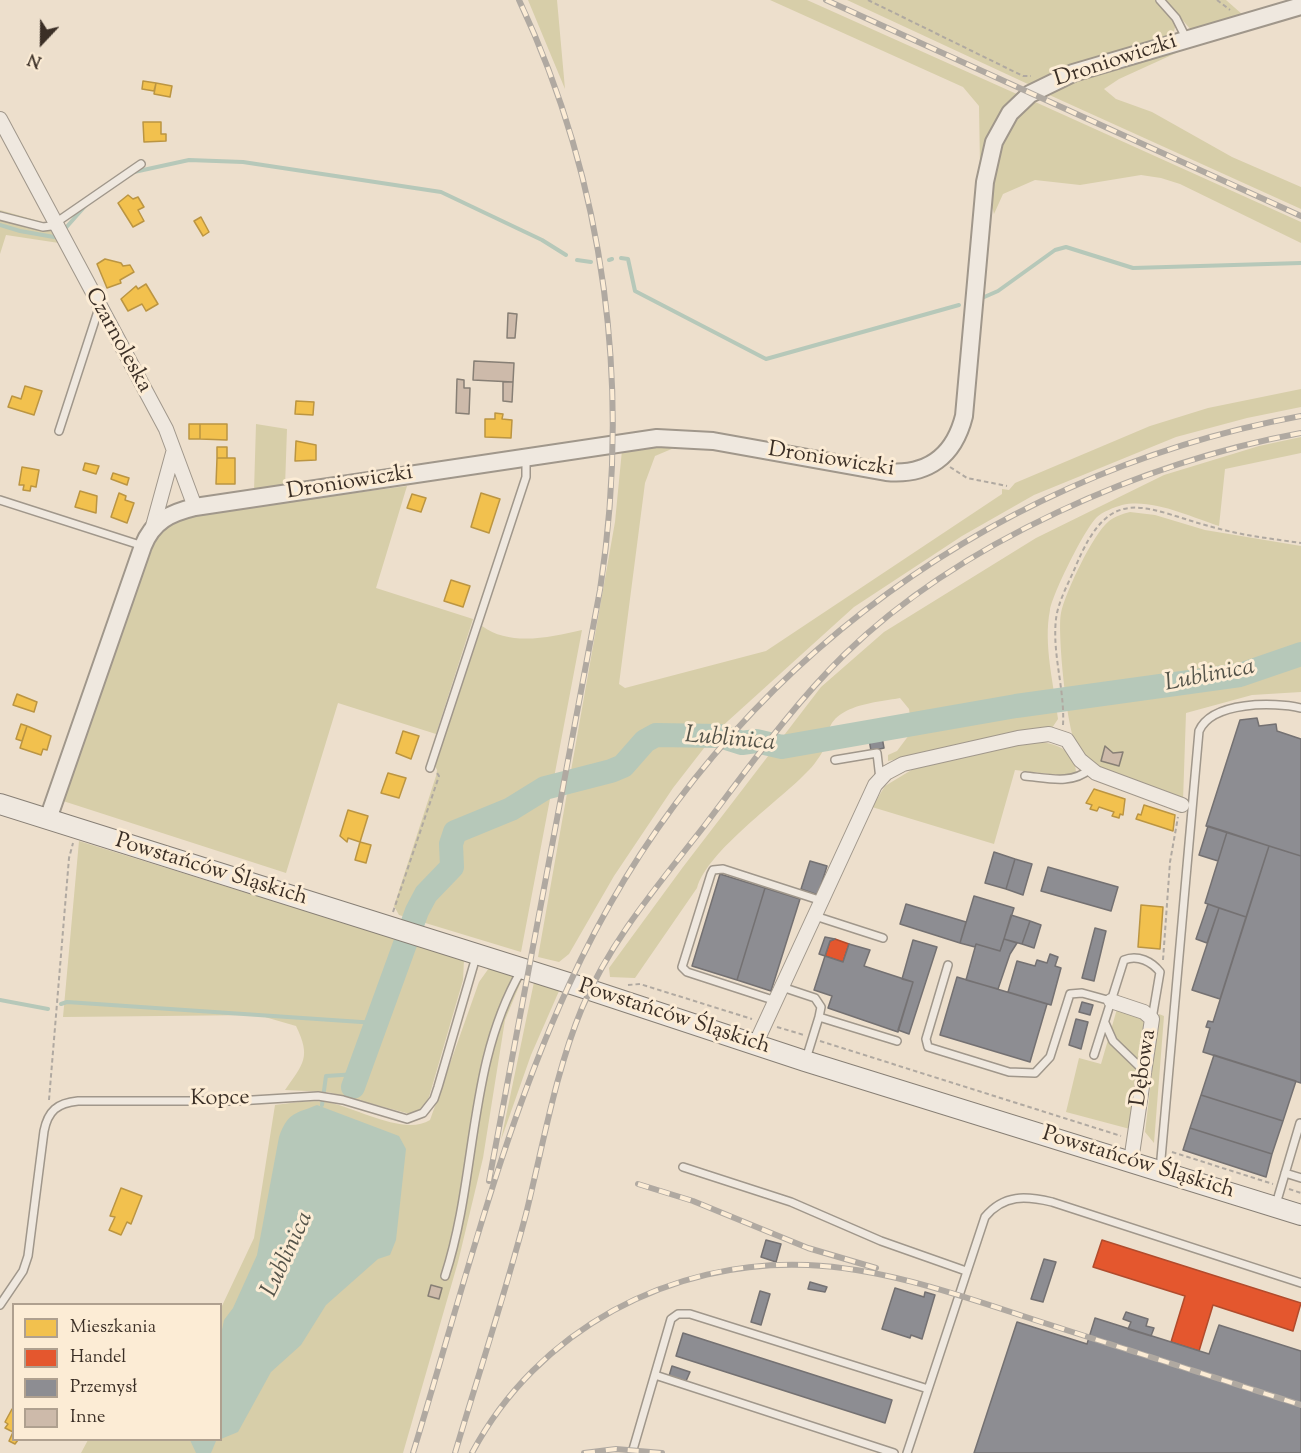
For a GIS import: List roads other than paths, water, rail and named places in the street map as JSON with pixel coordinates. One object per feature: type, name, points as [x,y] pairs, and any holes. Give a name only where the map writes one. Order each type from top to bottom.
[{"type":"main road","points":[[0,804],[48,819]]},
{"type":"main road","name":"Powstańców Śląskich","points":[[48,819],[477,954],[805,1061],[1301,1215]]},
{"type":"street","name":"Droniowiczki","points":[[195,507],[614,443],[678,437],[730,443],[898,473],[924,469],[940,460],[957,439],[964,416],[983,196],[991,152],[1004,123],[1016,106],[1030,94],[1056,80],[1099,64],[1301,6]]},
{"type":"street","name":"Czarnoleska","points":[[0,119],[99,308],[166,429],[173,453],[195,507]]},
{"type":"street","points":[[48,819],[143,546],[153,526],[173,453]]},
{"type":"street","points":[[153,526],[168,516],[195,507]]},
{"type":"street","points":[[755,1045],[880,779],[903,764],[1018,738],[1049,734],[1062,736],[1090,769],[1185,806]]},
{"type":"street","name":"Dębowa","points":[[1112,1001],[1144,1012],[1152,1019],[1131,1161]]},
{"type":"lane","points":[[1160,0],[1176,18],[1187,40]]},
{"type":"lane","points":[[0,216],[43,227],[55,224],[141,164]]},
{"type":"lane","points":[[59,431],[99,308]]},
{"type":"lane","points":[[430,768],[526,477],[525,458]]},
{"type":"lane","points":[[0,500],[143,546]]},
{"type":"lane","points":[[1160,1170],[1185,806],[1202,723],[1208,718],[1256,704],[1301,708]]},
{"type":"lane","points":[[835,760],[877,753],[880,779]]},
{"type":"lane","points":[[1025,776],[1071,779],[1090,769]]},
{"type":"lane","points":[[776,1001],[687,972],[682,967],[711,874],[717,868],[723,869],[822,901]]},
{"type":"lane","points":[[815,916],[883,938]]},
{"type":"lane","name":"Kopce","points":[[0,1305],[23,1271],[28,1256],[48,1114],[61,1105],[78,1101],[237,1101],[318,1096],[407,1119],[423,1113],[434,1099],[477,954]]},
{"type":"lane","points":[[1094,1055],[1124,960],[1130,957],[1143,959],[1155,965],[1160,972],[1152,1019]]},
{"type":"lane","points":[[948,965],[926,1038],[928,1047],[1009,1072],[1035,1073],[1047,1063],[1070,994],[1082,993],[1112,1001]]},
{"type":"lane","points":[[445,1276],[463,1208],[482,1083],[492,1036],[504,1003],[523,969]]},
{"type":"lane","points":[[782,987],[814,998],[821,1007],[805,1061]]},
{"type":"lane","points":[[819,1017],[897,1041]]},
{"type":"lane","points":[[1105,1023],[1113,1041],[1145,1071]]},
{"type":"lane","points":[[1275,1207],[1300,1123]]},
{"type":"lane","points":[[683,1167],[791,1202],[881,1241],[966,1271]]},
{"type":"lane","points":[[1285,1173],[1301,1178]]},
{"type":"lane","points":[[907,1453],[985,1217],[1000,1203],[1022,1197],[1052,1202],[1301,1283]]},
{"type":"lane","points":[[632,1453],[671,1319],[678,1314],[690,1314],[928,1389]]},
{"type":"lane","points":[[655,1375],[894,1453]]},
{"type":"water","points":[[317,1105],[399,1136],[406,1149],[396,1240],[390,1255],[378,1259],[326,1305],[301,1345],[271,1372],[238,1432],[222,1438],[222,1330],[224,1320],[233,1308],[257,1255],[279,1137],[286,1123],[298,1112]]},
{"type":"water","points":[[190,1441],[216,1441],[211,1453],[196,1453]]},
{"type":"waterway","points":[[134,172],[189,160],[243,162],[441,192],[542,240],[566,255]]},
{"type":"waterway","points":[[63,231],[86,205]]},
{"type":"waterway","points":[[0,225],[54,237]]},
{"type":"waterway","points":[[982,298],[998,291],[1055,250],[1066,247],[1133,268],[1301,263]]},
{"type":"waterway","points":[[621,258],[628,259],[635,291],[766,359],[959,305]]},
{"type":"waterway","points":[[577,260],[591,262]]},
{"type":"waterway","name":"Lublinica","points":[[353,1087],[417,911],[426,894],[452,867],[451,844],[455,832],[511,809],[545,788],[623,766],[645,741],[656,735],[720,736],[742,743],[756,741],[782,747],[1016,706],[1240,675],[1301,654]]},
{"type":"waterway","points":[[0,1000],[48,1009]]},
{"type":"waterway","points":[[61,1004],[67,1002],[376,1023]]},
{"type":"waterway","points":[[322,1105],[326,1076],[357,1074]]},
{"type":"railway","points":[[489,1181],[600,590],[609,514],[613,439],[611,363],[604,289],[591,215],[573,142],[549,70],[519,0]]},
{"type":"railway","points":[[826,0],[1301,216]]},
{"type":"railway","points":[[413,1453],[483,1217],[544,1043],[568,987],[625,879],[694,779],[774,690],[864,611],[963,544],[1069,488],[1182,445],[1301,416]]},
{"type":"railway","points":[[455,1453],[518,1244],[564,1058],[582,1008],[607,958],[638,912],[789,716],[845,654],[891,614],[943,576],[998,543],[1057,512],[1118,486],[1241,446],[1301,433]]},
{"type":"railway","points":[[638,1184],[693,1201],[808,1248],[876,1268]]},
{"type":"railway","points":[[472,1453],[499,1409],[533,1371],[571,1338],[613,1311],[659,1289],[707,1275],[757,1266],[808,1265],[841,1268],[905,1280],[969,1298],[1301,1405]]},
{"type":"railway","points":[[584,1453],[616,1449],[662,1453]]}]
